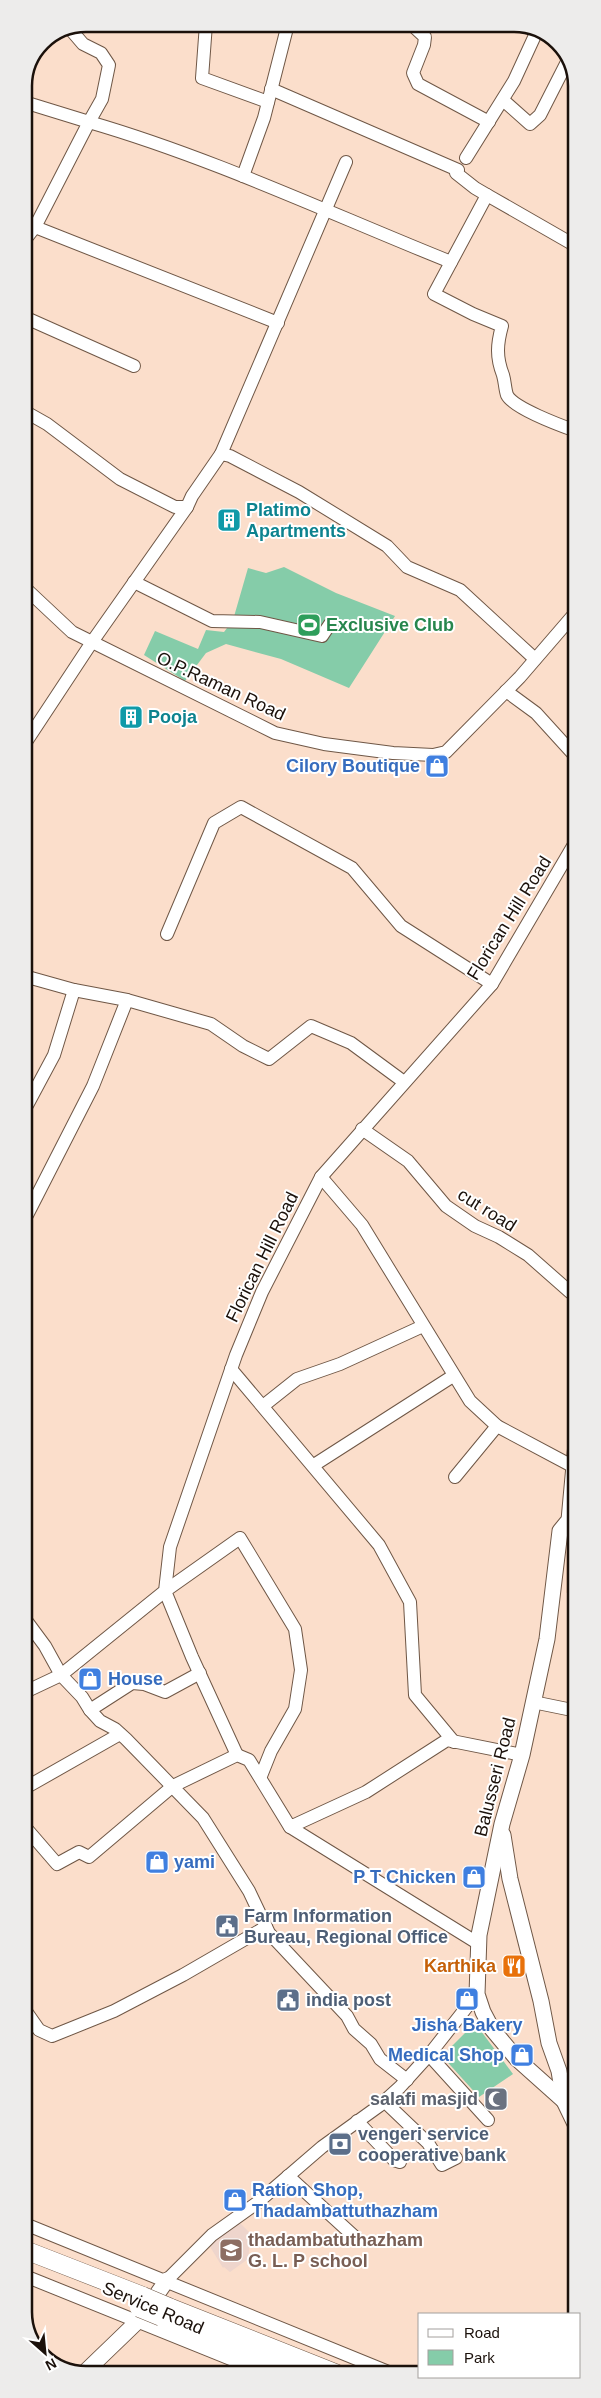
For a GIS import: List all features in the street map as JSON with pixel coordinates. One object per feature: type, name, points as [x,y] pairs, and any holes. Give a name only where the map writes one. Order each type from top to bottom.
[{"type":"highway","points":[[32,2254],[140,2308]]},
{"type":"highway","points":[[32,2265],[140,2308],[165,2312],[314,2366]]},
{"type":"highway","points":[[165,2312],[283,2365]]},
{"type":"main road","name":"Balusseri Road","points":[[564,2101],[517,2059],[492,2029],[483,2012],[477,1994],[479,1944],[502,1824],[522,1756],[547,1638],[560,1531],[568,1524]]},
{"type":"main road","points":[[502,1824],[510,1879],[542,2000],[549,2043],[559,2071],[564,2101],[568,2109]]},
{"type":"main road","points":[[91,2365],[167,2280]]},
{"type":"street","points":[[205,32],[202,78],[268,102]]},
{"type":"street","points":[[243,176],[268,102],[286,32]]},
{"type":"street","points":[[421,33],[425,37],[424,45],[413,73],[418,84],[489,122]]},
{"type":"street","points":[[32,230],[102,99],[109,65],[101,53],[84,44],[75,34]]},
{"type":"street","points":[[466,158],[503,100],[528,54],[535,37]]},
{"type":"street","points":[[503,100],[530,124],[540,115],[565,66]]},
{"type":"street","points":[[271,89],[458,170],[456,173],[475,188],[568,241]]},
{"type":"street","points":[[32,104],[135,135],[243,176],[451,262]]},
{"type":"street","points":[[32,732],[92,642],[187,508],[192,496],[221,454],[327,211],[346,162]]},
{"type":"street","points":[[487,194],[434,294],[472,314],[502,326],[497,342],[497,360],[505,381],[508,396],[516,404],[568,427]]},
{"type":"street","points":[[34,227],[278,323]]},
{"type":"street","points":[[32,321],[134,366]]},
{"type":"street","points":[[32,416],[47,424],[120,479],[175,507],[187,508]]},
{"type":"street","points":[[221,454],[299,492],[387,546],[407,567],[460,590],[535,659]]},
{"type":"street","points":[[134,582],[212,621],[260,622],[322,636],[330,624]]},
{"type":"street","name":"O.P.Raman Road","points":[[32,594],[72,632],[275,733],[324,744],[393,753],[433,754],[446,752],[506,691],[568,621]]},
{"type":"street","points":[[506,691],[536,713],[568,748]]},
{"type":"street","points":[[167,934],[214,823],[241,807],[352,868],[401,926],[492,984]]},
{"type":"street","name":"Florican Hill Road","points":[[165,1591],[170,1547],[231,1368],[262,1292],[321,1177],[492,984],[568,855]]},
{"type":"street","points":[[32,978],[74,990],[127,1000],[212,1024],[243,1046],[269,1059],[311,1026],[351,1043],[404,1082]]},
{"type":"street","points":[[32,1096],[54,1055],[74,990]]},
{"type":"street","points":[[32,1205],[93,1086],[127,1000]]},
{"type":"street","name":"cut road","points":[[362,1129],[408,1161],[446,1206],[475,1226],[499,1237],[528,1256],[568,1290]]},
{"type":"street","points":[[321,1177],[362,1225],[470,1400],[497,1426],[568,1464]]},
{"type":"street","points":[[263,1406],[297,1379],[340,1364],[423,1326]]},
{"type":"street","points":[[231,1368],[314,1465],[379,1546],[410,1602],[415,1695],[454,1742]]},
{"type":"street","points":[[314,1465],[454,1376]]},
{"type":"street","points":[[455,1476],[497,1426]]},
{"type":"street","points":[[32,1689],[61,1675],[165,1591],[240,1538],[295,1629],[301,1670],[295,1709],[271,1751],[261,1776]]},
{"type":"street","points":[[165,1591],[237,1755],[249,1760],[261,1776],[290,1828],[479,1944]]},
{"type":"street","points":[[32,1629],[45,1646],[61,1675],[100,1721],[120,1734],[204,1818],[249,1891],[266,1927],[347,2016],[354,2029],[371,2044],[380,2059],[407,2080]]},
{"type":"street","points":[[90,1710],[132,1683],[144,1684],[165,1692],[200,1673]]},
{"type":"street","points":[[533,1702],[568,1710]]},
{"type":"street","points":[[32,1784],[120,1734]]},
{"type":"street","points":[[290,1828],[366,1792],[447,1740],[522,1756]]},
{"type":"street","points":[[32,1835],[57,1864],[78,1852],[89,1857],[173,1786],[237,1755]]},
{"type":"street","points":[[32,2020],[39,2030],[52,2036],[114,2011],[183,1975],[266,1927]]},
{"type":"street","points":[[167,2280],[212,2235],[257,2203],[322,2147],[384,2101],[407,2080],[477,1994]]},
{"type":"street","points":[[429,2055],[488,2120]]},
{"type":"street","points":[[384,2101],[428,2143],[442,2165],[456,2158]]},
{"type":"street","points":[[357,2121],[394,2160],[400,2162]]},
{"type":"street","points":[[288,2176],[357,2239]]},
{"type":"street","points":[[32,2227],[167,2280],[373,2366]]},
{"type":"street","name":"Service Road","points":[[32,2278],[140,2308],[251,2365]]},
{"type":"shaded area","points":[[566,1534],[568,1534],[568,1593],[566,1593]]},
{"type":"shaded area","name":"thadambatuthazham G. L. P school","points":[[237,2220],[251,2234],[248,2259],[230,2272],[223,2268],[209,2245]]},
{"type":"green space","name":"Exclusive Club","points":[[284,567],[336,593],[395,616],[349,688],[281,659],[226,644],[206,653],[185,681],[144,655],[155,631],[198,649],[206,630],[224,632],[233,620],[248,568],[266,573]]},
{"type":"green space","points":[[475,2023],[513,2074],[479,2097],[442,2056]]},
{"type":"place","name":"Platimo Apartments","points":[[229,520]]},
{"type":"place","name":"Exclusive Club","points":[[309,625]]},
{"type":"place","name":"Pooja","points":[[131,717]]},
{"type":"place","name":"Cilory Boutique","points":[[437,766]]},
{"type":"place","name":"House","points":[[90,1679]]},
{"type":"place","name":"yami","points":[[157,1862]]},
{"type":"place","name":"P T Chicken","points":[[474,1877]]},
{"type":"place","name":"Farm Information Bureau, Regional Office","points":[[227,1926]]},
{"type":"place","name":"Karthika","points":[[514,1966]]},
{"type":"place","name":"Jisha Bakery","points":[[467,1999]]},
{"type":"place","name":"india post","points":[[288,2000]]},
{"type":"place","name":"Medical Shop","points":[[522,2055]]},
{"type":"place","name":"salafi masjid","points":[[496,2099]]},
{"type":"place","name":"vengeri service cooperative bank","points":[[340,2144]]},
{"type":"place","name":"Ration Shop, Thadambattuthazham","points":[[235,2200]]},
{"type":"place","name":"thadambatuthazham G. L. P school","points":[[231,2250]]}]
